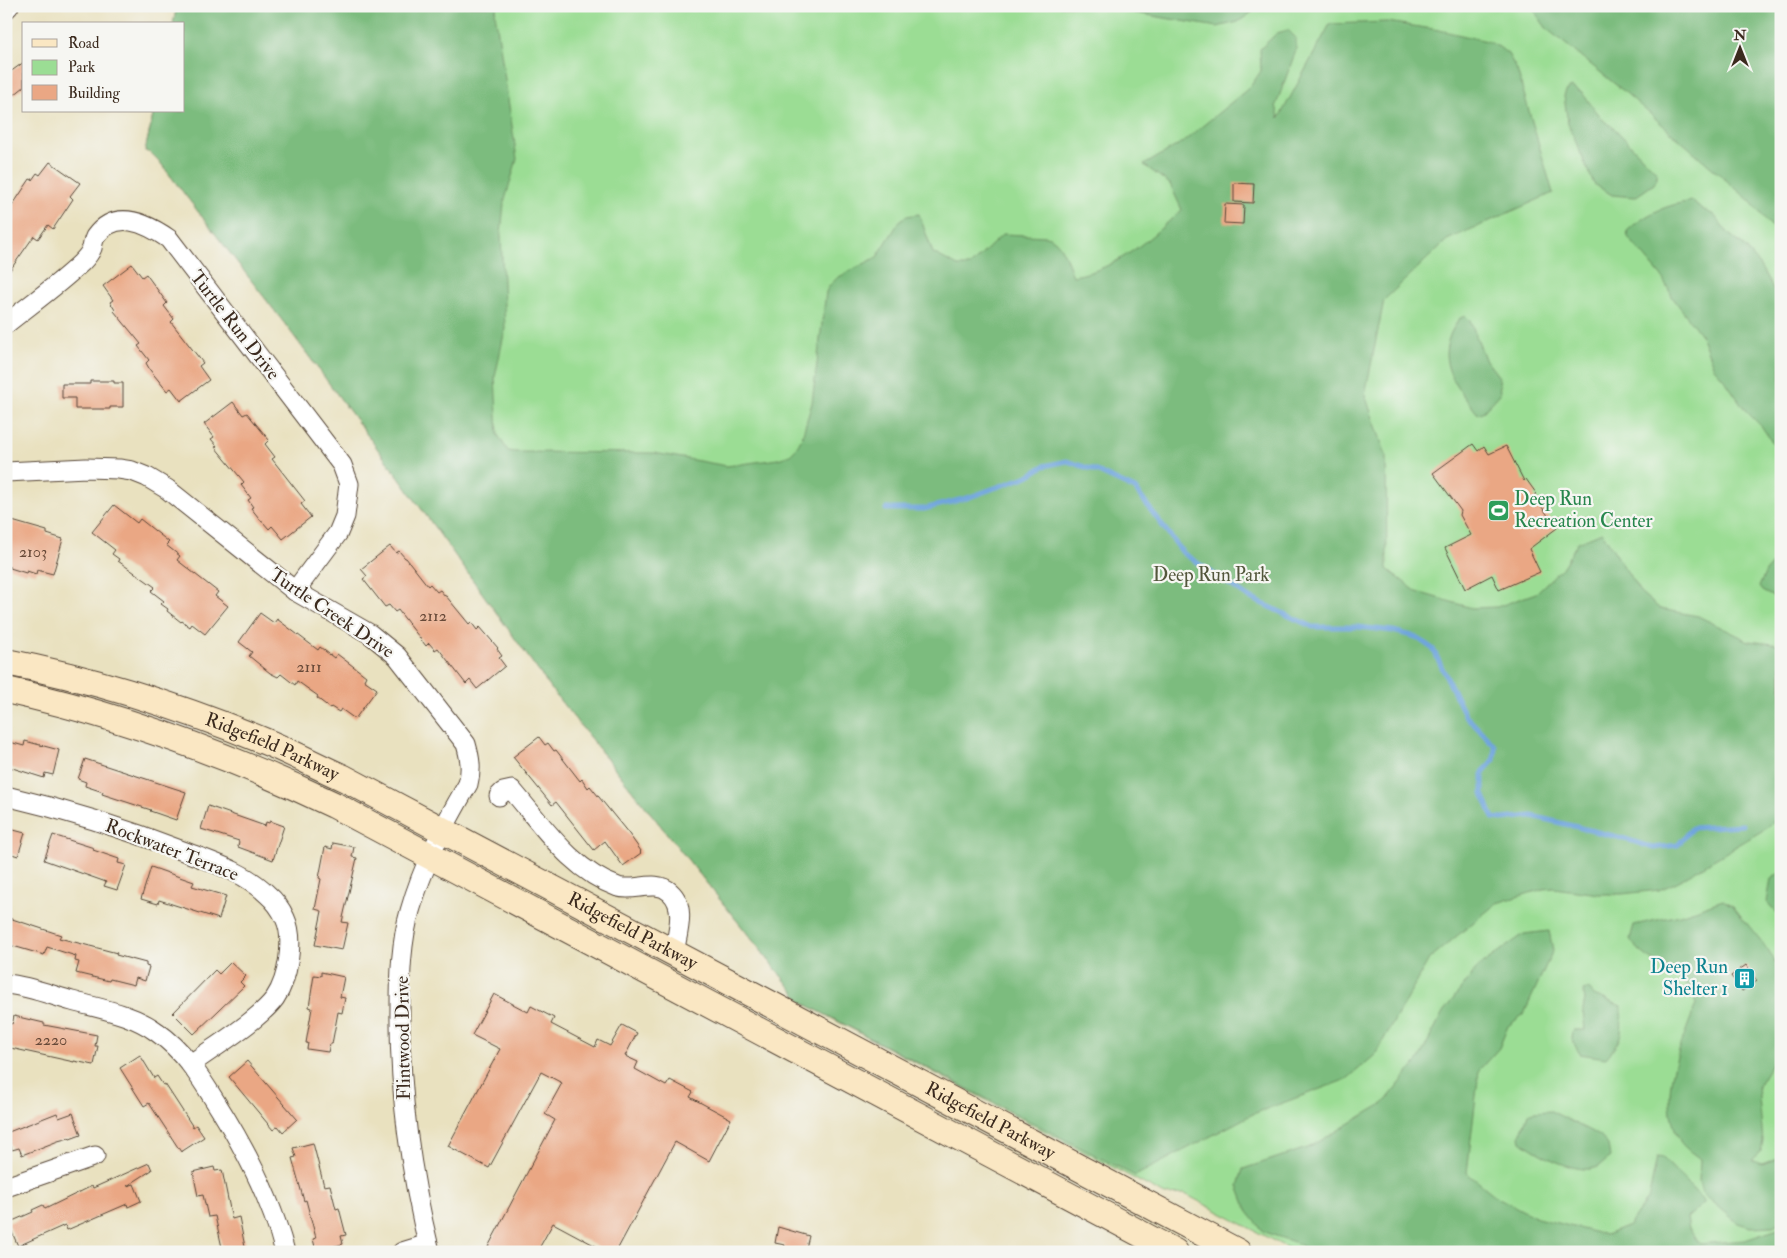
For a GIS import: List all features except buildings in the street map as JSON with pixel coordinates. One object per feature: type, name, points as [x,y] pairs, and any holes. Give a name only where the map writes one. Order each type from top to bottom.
[{"type":"main road","name":"Ridgefield Parkway","points":[[6,662],[114,688],[208,719],[266,742],[344,778],[1238,1252]]},
{"type":"main road","name":"Ridgefield Parkway","points":[[6,690],[104,715],[204,748],[284,781],[334,805],[1174,1252]]},
{"type":"street","points":[[6,10],[9,6]]},
{"type":"street","name":"Turtle Run Drive","points":[[6,324],[81,263],[92,248],[93,240],[102,229],[111,223],[138,221],[153,227],[169,239],[342,465],[347,477],[349,484],[348,503],[338,533],[296,591]]},
{"type":"street","name":"Turtle Creek Drive","points":[[6,472],[119,468],[147,477],[167,489],[296,591],[370,634],[397,656],[466,744],[470,761],[468,784],[442,829]]},
{"type":"street","points":[[499,796],[503,792],[512,790],[572,860],[594,875],[619,887],[658,886],[671,892],[681,911],[674,953]]},
{"type":"street","name":"Rockwater Terrace","points":[[6,796],[110,825],[217,864],[248,879],[267,893],[277,906],[286,919],[290,946],[283,981],[274,998],[242,1027],[192,1064]]},
{"type":"street","name":"Flintwood Drive","points":[[429,1248],[410,1157],[399,1038],[400,988],[403,942],[410,911],[429,855],[442,829]]},
{"type":"street","points":[[6,984],[130,1017],[157,1032],[172,1044],[192,1064],[238,1137],[260,1180],[285,1252]]},
{"type":"street","points":[[6,1187],[95,1156]]},
{"type":"street","points":[[402,1252],[429,1248]]},
{"type":"green space","name":"Deep Run Park","points":[[177,6],[1781,6],[1781,1252],[1295,1252],[1185,1194],[1165,1195],[803,1003],[555,694],[288,328],[159,161],[151,153],[145,151],[154,112],[185,112],[185,22],[173,22]]},
{"type":"green space","points":[[177,6],[497,6],[495,13],[517,159],[504,203],[501,234],[505,329],[495,377],[498,435],[508,451],[514,452],[654,453],[727,466],[778,459],[790,455],[795,450],[801,440],[812,403],[826,292],[837,278],[877,257],[901,219],[919,214],[933,253],[958,266],[970,266],[1003,234],[1046,236],[1052,238],[1060,246],[1073,276],[1089,272],[1119,260],[1145,242],[1182,210],[1170,184],[1144,165],[1183,142],[1250,87],[1261,71],[1260,49],[1277,33],[1288,30],[1296,38],[1296,50],[1276,105],[1279,118],[1330,24],[1387,22],[1439,30],[1487,41],[1508,54],[1517,70],[1553,193],[1447,240],[1384,300],[1365,395],[1386,455],[1387,569],[1417,592],[1472,608],[1497,607],[1536,593],[1562,568],[1578,542],[1602,532],[1640,592],[1660,609],[1698,616],[1749,641],[1781,645],[1781,816],[1765,829],[1675,883],[1659,890],[1622,894],[1599,894],[1554,888],[1543,889],[1497,903],[1429,959],[1375,1055],[1347,1079],[1253,1114],[1135,1176],[803,1003],[555,694],[288,328],[159,161],[151,153],[145,151],[154,112],[185,112],[185,22],[173,22]]},
{"type":"green space","points":[[1095,6],[1261,6],[1238,22],[1217,27]]},
{"type":"green space","points":[[1533,6],[1781,6],[1781,238],[1750,201],[1626,93],[1547,29]]},
{"type":"green space","points":[[1571,87],[1582,93],[1604,121],[1614,128],[1657,172],[1654,184],[1635,197],[1612,195],[1594,184],[1568,124],[1564,96]]},
{"type":"green space","points":[[1693,201],[1702,209],[1714,215],[1729,234],[1745,247],[1760,266],[1781,305],[1781,455],[1762,427],[1746,411],[1714,368],[1701,335],[1673,298],[1662,277],[1628,237],[1627,231],[1649,215],[1666,207]]},
{"type":"green space","points":[[1466,316],[1470,320],[1485,359],[1499,377],[1500,394],[1484,411],[1478,414],[1458,389],[1446,360],[1446,349],[1451,333],[1460,318]]},
{"type":"green space","points":[[1781,554],[1781,601],[1762,591],[1759,587],[1766,571]]},
{"type":"green space","points":[[1781,872],[1781,918],[1767,902],[1771,879]]},
{"type":"green space","points":[[1723,900],[1733,906],[1762,942],[1781,970],[1781,1059],[1772,1063],[1758,1086],[1763,1141],[1761,1152],[1752,1160],[1762,1164],[1781,1157],[1781,1222],[1773,1226],[1750,1227],[1738,1223],[1702,1193],[1699,1182],[1700,1159],[1680,1141],[1673,1123],[1670,1106],[1673,1072],[1696,1004],[1683,981],[1646,956],[1630,939],[1634,925],[1680,915]]},
{"type":"green space","points":[[1549,931],[1553,950],[1524,1014],[1508,1026],[1499,1048],[1479,1070],[1467,1173],[1497,1197],[1537,1218],[1606,1235],[1629,1226],[1649,1196],[1657,1157],[1663,1158],[1705,1202],[1687,1218],[1689,1229],[1700,1244],[1745,1240],[1781,1228],[1781,1252],[1312,1252],[1297,1243],[1264,1232],[1248,1212],[1238,1186],[1243,1169],[1310,1147],[1384,1103],[1418,1061],[1443,1012],[1479,966],[1524,934]]},
{"type":"green space","points":[[1589,989],[1594,995],[1621,1006],[1621,1034],[1616,1045],[1606,1058],[1580,1054],[1572,1040],[1573,1030],[1585,1030],[1583,1010],[1585,1000],[1583,991]]},
{"type":"green space","points":[[1551,1111],[1600,1136],[1608,1145],[1610,1157],[1598,1167],[1580,1169],[1547,1157],[1521,1141],[1520,1136],[1528,1114]]},
{"type":"waterway","points":[[886,509],[924,509],[967,498],[1028,476],[1044,466],[1067,461],[1094,470],[1135,489],[1183,553],[1248,597],[1313,627],[1358,627],[1393,631],[1416,637],[1433,649],[1465,715],[1495,746],[1494,760],[1483,772],[1483,794],[1493,818],[1532,816],[1626,839],[1653,848],[1678,845],[1692,828],[1743,825]]},
{"type":"place","name":"Deep Run Recreation Center","points":[[1498,510]]},
{"type":"place","name":"Deep Run Shelter 1","points":[[1744,978]]}]
